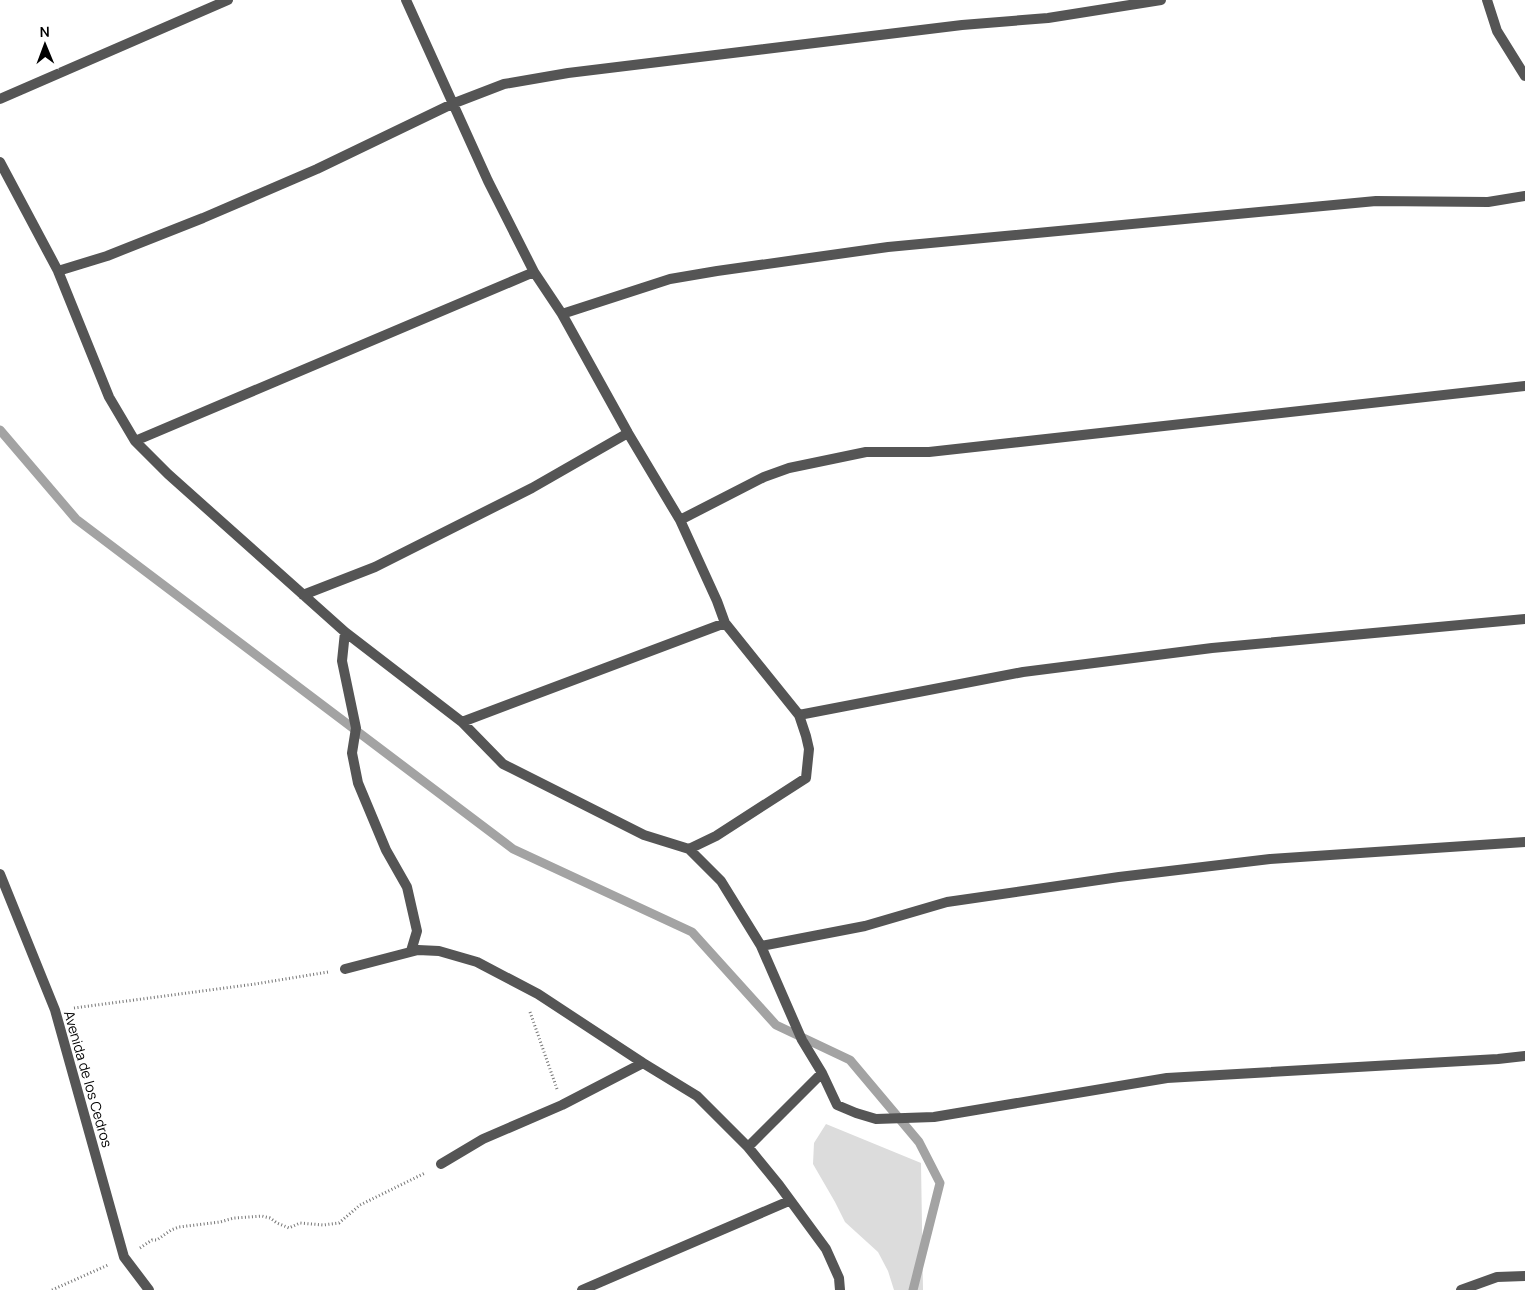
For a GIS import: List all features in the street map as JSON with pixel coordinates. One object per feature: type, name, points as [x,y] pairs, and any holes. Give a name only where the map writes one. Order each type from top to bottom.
[{"type":"street","points":[[0,99],[228,0]]},
{"type":"street","points":[[406,0],[488,181],[534,272],[562,314],[628,433],[680,520],[725,623],[800,715],[809,750],[806,778],[716,836],[689,849]]},
{"type":"street","points":[[58,271],[108,256],[203,218],[317,169],[452,104],[504,84],[568,73],[962,25],[1048,18],[1161,0]]},
{"type":"street","points":[[1487,0],[1498,31],[1525,76]]},
{"type":"street","points":[[0,162],[58,271],[109,397],[135,441],[168,474],[345,632],[462,722],[504,764],[644,835],[689,849],[721,881],[761,946],[802,1040],[822,1073],[837,1105],[876,1119],[934,1117],[1167,1078],[1525,1056]]},
{"type":"street","points":[[562,314],[670,279],[717,270],[888,247],[1376,201],[1488,202],[1525,196]]},
{"type":"street","points":[[135,441],[534,272]]},
{"type":"street","points":[[680,520],[764,476],[789,468],[866,452],[929,452],[1525,386]]},
{"type":"street","points":[[303,595],[384,563],[532,488],[628,433]]},
{"type":"street","points":[[800,715],[1023,672],[1212,648],[1525,619]]},
{"type":"street","points":[[462,722],[725,623]]},
{"type":"street","points":[[345,632],[342,661],[356,728],[352,753],[358,783],[386,850],[408,887],[417,931],[411,951]]},
{"type":"street","points":[[761,946],[865,926],[947,902],[1119,877],[1270,859],[1525,842]]},
{"type":"street","name":"Avenida de los Cedros","points":[[0,874],[55,1010],[124,1257],[150,1290]]},
{"type":"street","points":[[345,969],[411,951],[431,950],[477,962],[538,994],[697,1096],[748,1147],[779,1185],[826,1249],[838,1278],[840,1290]]},
{"type":"street","points":[[441,1164],[483,1140],[562,1105],[644,1063]]},
{"type":"street","points":[[748,1147],[822,1073]]},
{"type":"street","points":[[582,1290],[789,1201]]},
{"type":"street","points":[[1461,1290],[1497,1277],[1525,1276]]},
{"type":"path","points":[[55,1010],[255,984],[345,969]]},
{"type":"path","points":[[528,1006],[562,1105]]},
{"type":"path","points":[[52,1290],[124,1257],[152,1240],[157,1240],[171,1230],[234,1218],[262,1216],[289,1228],[300,1223],[323,1225],[339,1223],[360,1205],[441,1164]]},
{"type":"shaded area","points":[[826,1124],[921,1163],[923,1290],[894,1290],[888,1271],[878,1252],[845,1222],[813,1164],[814,1143]]},
{"type":"waterway","points":[[0,430],[76,519],[513,849],[692,932],[776,1025],[850,1060],[919,1142],[940,1183],[913,1290]]}]
